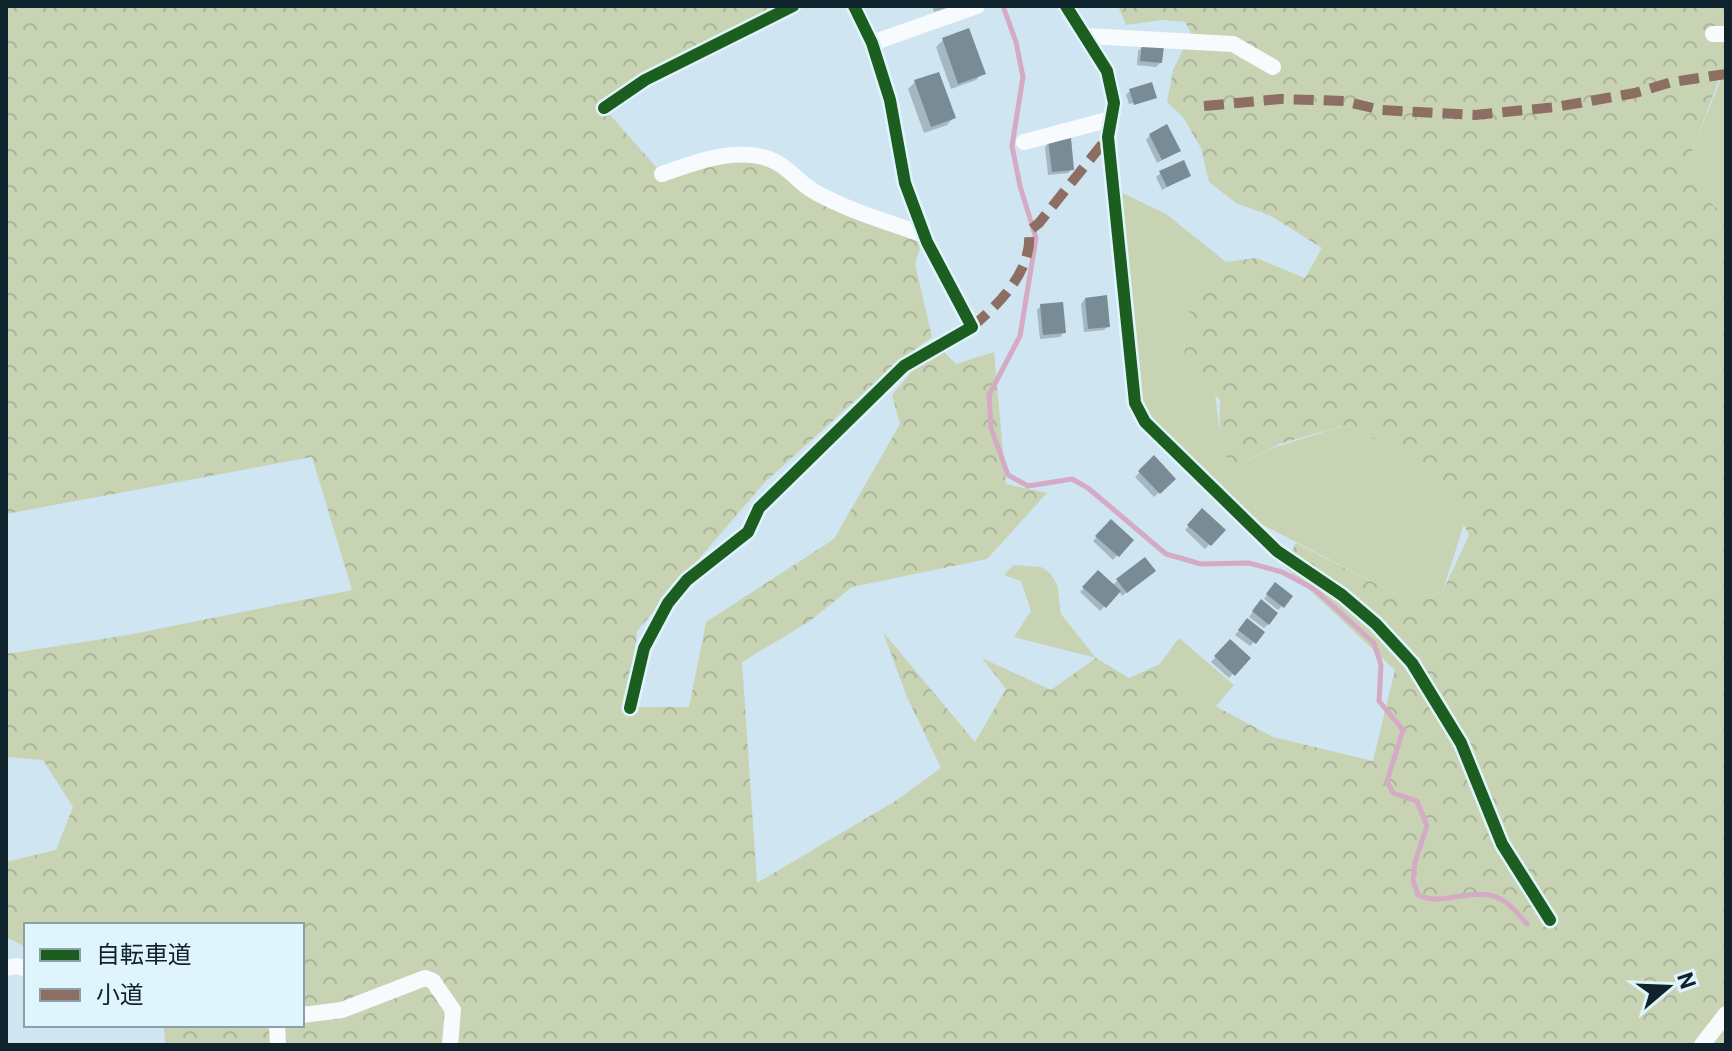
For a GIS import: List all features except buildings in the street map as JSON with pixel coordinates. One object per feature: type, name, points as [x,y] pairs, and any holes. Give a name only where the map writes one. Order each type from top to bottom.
[{"type":"street","points":[[604,108],[645,80],[793,6]]},
{"type":"street","points":[[630,708],[644,648],[668,603],[687,580],[748,532],[759,508],[904,366],[972,327],[924,235],[905,183],[890,100],[872,43],[854,6]]},
{"type":"street","points":[[872,43],[977,6]]},
{"type":"street","points":[[1066,6],[1107,71],[1114,103],[1108,137],[1135,403],[1145,422],[1277,551],[1342,595],[1376,624],[1412,663],[1461,743],[1502,844],[1550,920]]},
{"type":"street","points":[[1087,36],[1233,44],[1273,67]]},
{"type":"street","points":[[1024,142],[1111,119]]},
{"type":"street","points":[[662,174],[705,160],[737,155],[761,156],[779,163],[812,191],[924,235]]},
{"type":"street","points":[[304,1015],[342,1010],[425,978],[433,981],[453,1010],[450,1045]]},
{"type":"street","points":[[1702,1045],[1726,1014]]},
{"type":"green space","points":[[6,6],[791,6],[604,108],[662,174],[744,155],[843,205],[924,235],[915,264],[932,337],[899,361],[765,482],[637,631],[630,707],[689,707],[706,622],[834,539],[900,424],[892,395],[912,371],[943,351],[956,364],[994,352],[1006,484],[1047,493],[987,559],[852,587],[810,621],[742,662],[757,883],[897,800],[941,768],[907,697],[883,632],[975,742],[1006,689],[982,658],[1051,690],[1096,658],[1129,678],[1160,664],[1195,695],[1273,737],[1373,761],[1395,670],[1284,566],[1296,543],[1406,599],[1442,593],[1469,535],[1437,471],[1346,425],[1279,444],[1235,467],[1229,460],[1221,444],[1220,400],[1184,359],[1186,317],[1226,262],[1256,258],[1305,278],[1322,248],[1271,216],[1236,203],[1209,182],[1201,148],[1183,117],[1167,102],[1173,70],[1191,33],[1185,22],[1163,20],[1126,25],[1118,6],[1726,6],[1726,61],[1683,175],[1726,218],[1726,1045],[165,1045],[164,1027],[304,1027],[304,923],[24,923],[24,946],[6,937],[6,862],[56,850],[73,807],[43,760],[6,757],[6,654],[128,635],[352,590],[312,457],[6,514]]},
{"type":"green space","points":[[1726,59],[1726,221],[1682,175]]},
{"type":"green space","points":[[1114,189],[1166,214],[1226,262],[1186,317],[1184,358],[1215,393],[1220,437],[1235,467],[1273,448],[1346,425],[1437,471],[1464,524],[1442,593],[1406,599],[1263,525],[1145,422]]},
{"type":"green space","points":[[1013,565],[1041,567],[1050,573],[1057,584],[1061,614],[1096,658],[1014,637],[1031,611],[1021,581],[1004,575]]},
{"type":"green space","points":[[1179,638],[1234,685],[1216,706],[1195,695],[1160,664]]},
{"type":"waterway","points":[[1003,6],[1016,42],[1023,77],[1012,146],[1036,238],[1020,336],[989,395],[991,428],[1008,475],[1028,486],[1072,479],[1088,488],[1166,554],[1201,564],[1249,563],[1282,572],[1314,589],[1374,643],[1381,665],[1379,701],[1403,730],[1387,781],[1393,793],[1417,801],[1427,826],[1415,862],[1413,880],[1418,895],[1439,899],[1483,894],[1494,896],[1510,906],[1527,924]]},
{"type":"marked path","points":[[1204,106],[1280,99],[1344,101],[1381,110],[1475,115],[1556,107],[1635,93],[1672,82],[1726,74]]},
{"type":"marked path","points":[[972,327],[1003,297],[1020,273],[1026,260],[1029,231],[1039,223],[1108,137]]},
{"type":"cycle path","points":[[604,108],[645,80],[793,6]]},
{"type":"cycle path","points":[[630,708],[644,648],[668,603],[687,580],[748,532],[759,508],[904,366],[972,327],[927,242],[905,183],[890,100],[872,43],[854,6]]},
{"type":"cycle path","points":[[1066,6],[1107,71],[1114,103],[1108,137],[1135,403],[1145,422],[1277,551],[1342,595],[1376,624],[1412,663],[1461,743],[1502,844],[1550,920]]}]
